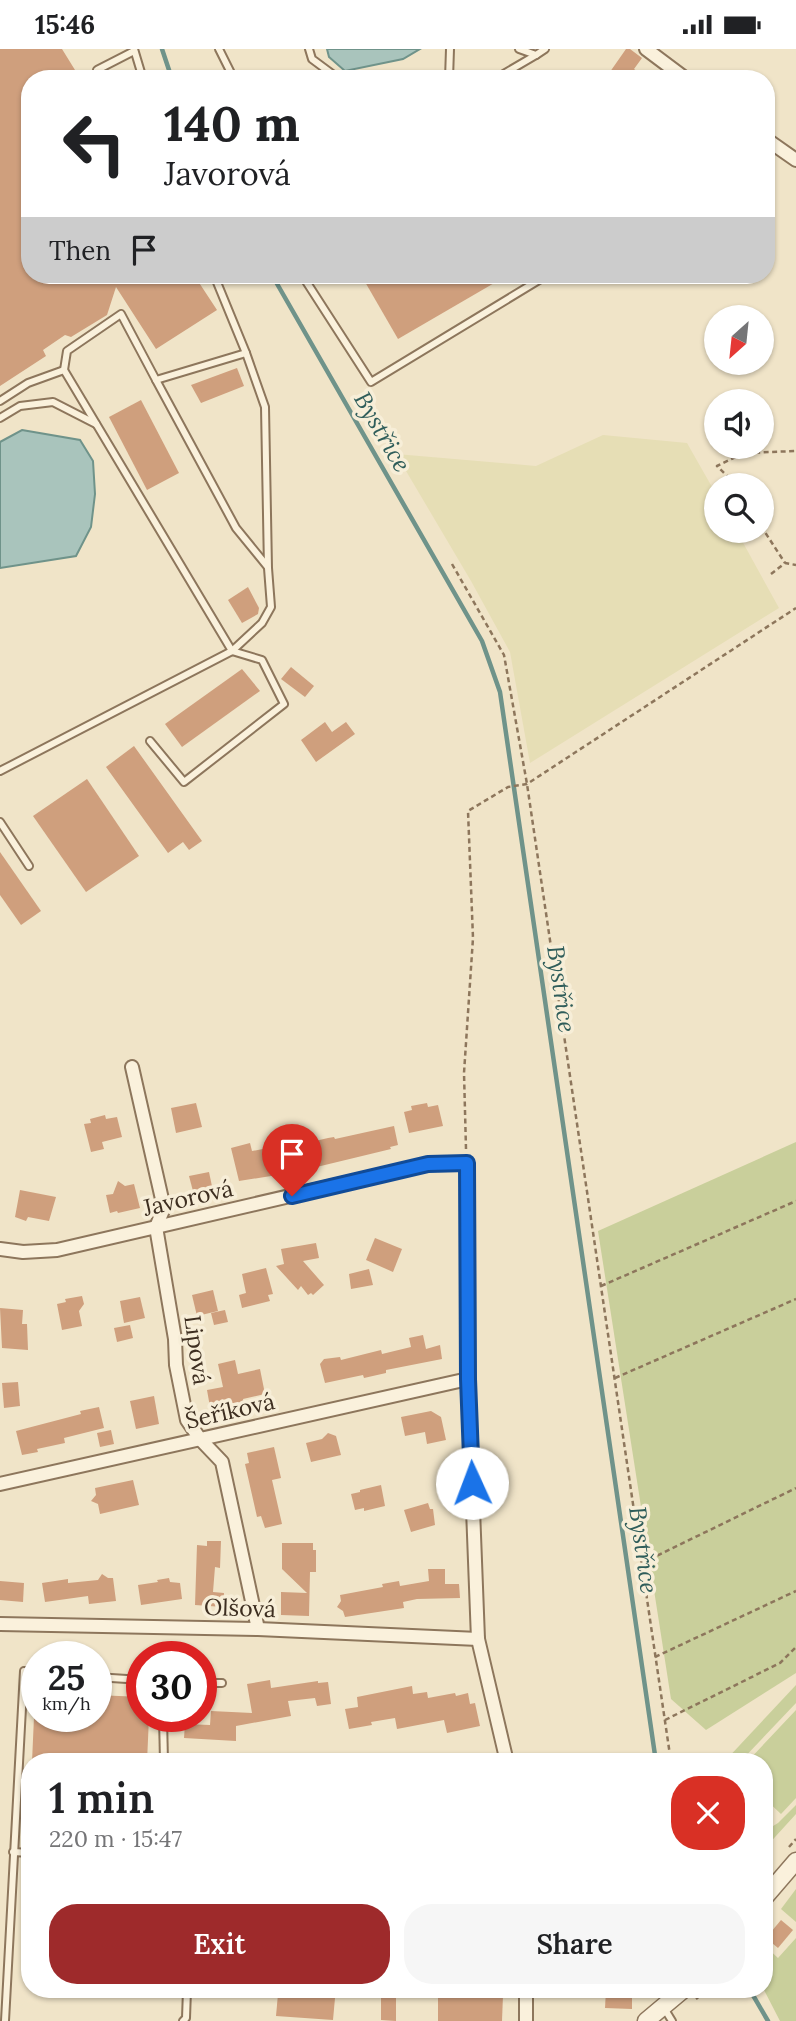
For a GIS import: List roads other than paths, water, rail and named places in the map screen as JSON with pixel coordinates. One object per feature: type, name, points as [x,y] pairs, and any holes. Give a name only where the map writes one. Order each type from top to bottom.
[{"type":"street","points":[[653,51],[675,70]]},
{"type":"street","points":[[775,145],[796,160]]},
{"type":"street","name":"Lipová","points":[[132,1067],[164,1208],[156,1227],[175,1339],[176,1365],[187,1420],[200,1439],[222,1462],[258,1629]]},
{"type":"street","name":"Javorová","points":[[0,1249],[23,1252],[57,1250],[428,1164],[467,1163],[468,1379]]},
{"type":"street","points":[[468,1379],[478,1639],[505,1753]]},
{"type":"street","name":"Šeříková","points":[[0,1484],[468,1379]]},
{"type":"street","name":"Olšová","points":[[0,1624],[258,1629],[478,1639]]},
{"type":"street","points":[[773,1888],[796,1861]]},
{"type":"street","points":[[526,1998],[526,2021]]},
{"type":"street","points":[[646,2021],[668,2014],[678,1998]]},
{"type":"lane","points":[[219,49],[230,70]]},
{"type":"lane","points":[[309,49],[312,59],[327,70]]},
{"type":"lane","points":[[449,70],[450,49]]},
{"type":"lane","points":[[519,49],[536,55]]},
{"type":"lane","points":[[510,70],[545,49]]},
{"type":"lane","points":[[98,70],[134,50],[140,70]]},
{"type":"lane","points":[[0,771],[232,651],[262,623],[271,607],[265,407],[218,284]]},
{"type":"lane","points":[[308,284],[371,382],[532,284]]},
{"type":"lane","points":[[150,741],[184,782],[284,704],[262,660],[232,651],[64,370],[67,351],[121,314],[236,528],[268,568]]},
{"type":"lane","points":[[156,380],[246,353]]},
{"type":"lane","points":[[0,401],[28,383],[64,370]]},
{"type":"lane","points":[[0,418],[20,406],[53,403],[97,425]]},
{"type":"lane","points":[[0,822],[29,866]]},
{"type":"lane","points":[[217,1683],[222,1683]]},
{"type":"lane","points":[[5,2021],[21,1721]]},
{"type":"lane","points":[[163,1732],[164,1753]]},
{"type":"lane","points":[[13,1853],[21,1853]]},
{"type":"lane","points":[[183,2021],[186,2018],[187,1998]]},
{"type":"water","points":[[327,49],[420,49],[403,59],[350,70],[344,70],[329,57]]},
{"type":"water","points":[[22,430],[80,440],[93,461],[95,494],[91,527],[76,556],[0,568],[0,442]]},
{"type":"waterway","name":"Bystřice","points":[[162,49],[169,70]]},
{"type":"waterway","name":"Bystřice","points":[[277,284],[482,641],[500,692],[655,1753]]},
{"type":"waterway","name":"Bystřice","points":[[755,1998],[768,2021]]}]
